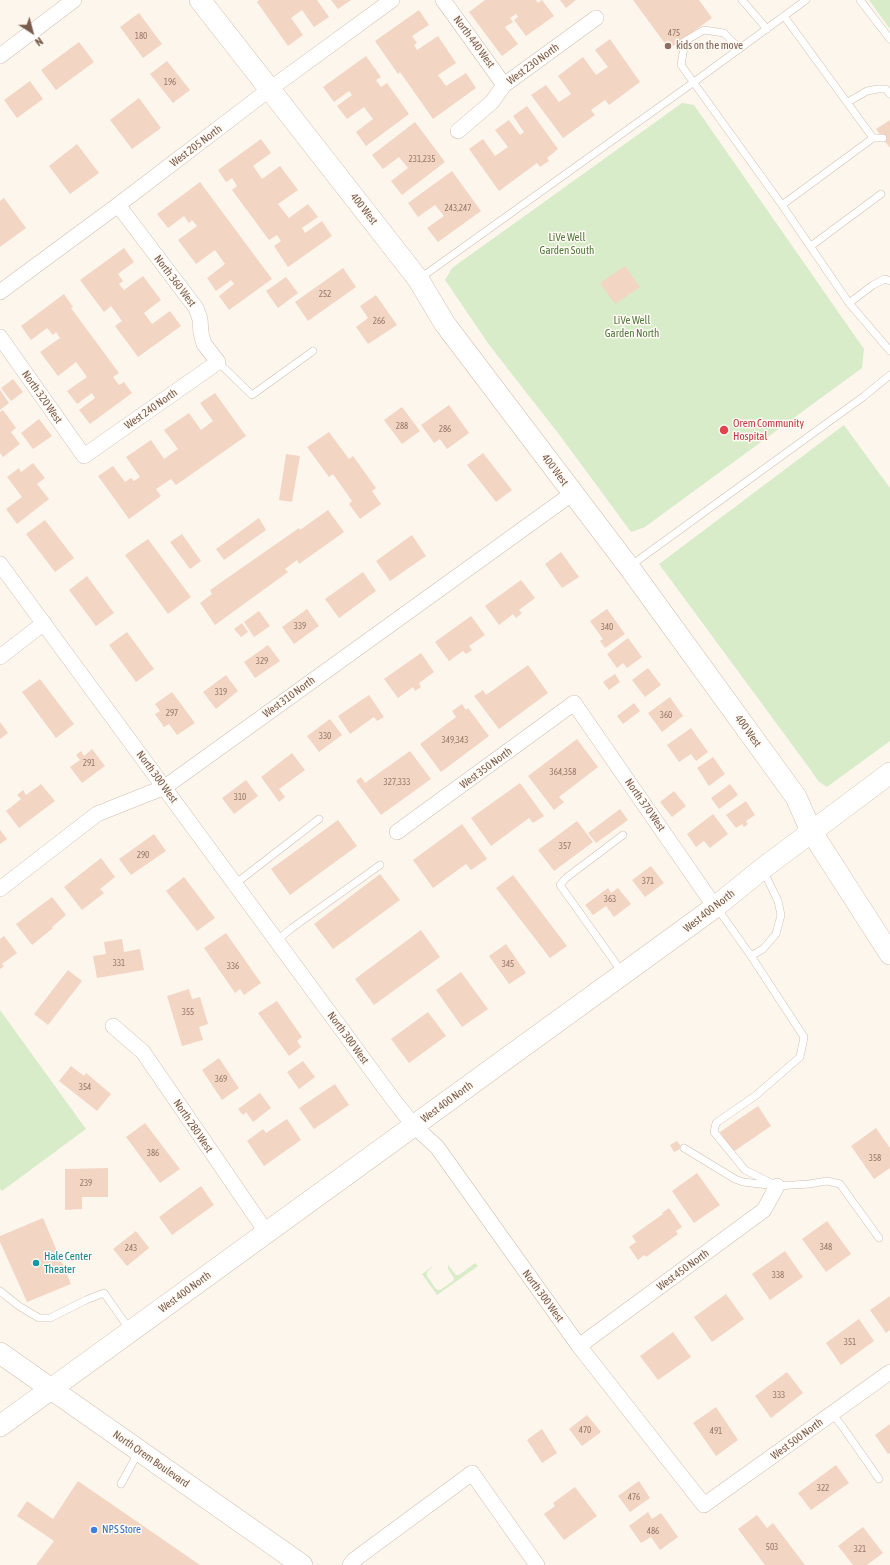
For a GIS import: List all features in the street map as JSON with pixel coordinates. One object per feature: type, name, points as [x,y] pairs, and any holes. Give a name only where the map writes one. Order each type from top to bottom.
[{"type":"main road","name":"400 West","points":[[200,0],[418,279],[445,324],[629,567],[796,797],[811,831],[890,954]]},
{"type":"main road","name":"West 400 North","points":[[0,1426],[716,907],[762,868],[890,773]]},
{"type":"main road","name":"North Orem Boulevard","points":[[0,1353],[302,1565]]},
{"type":"street","points":[[0,56],[74,0]]},
{"type":"street","name":"West 205 North","points":[[0,292],[118,205],[270,89],[392,0]]},
{"type":"street","name":"North 440 West","points":[[443,0],[504,84]]},
{"type":"street","name":"West 230 North","points":[[458,131],[492,102],[504,84],[596,18]]},
{"type":"street","name":"North 360 West","points":[[118,205],[196,308],[200,319],[201,333],[204,344],[218,362]]},
{"type":"street","name":"North 320 West","points":[[0,337],[84,456]]},
{"type":"street","name":"West 240 North","points":[[84,456],[218,362]]},
{"type":"street","name":"West 310 North","points":[[0,889],[97,814],[165,787],[573,493]]},
{"type":"street","name":"North 300 West","points":[[0,564],[165,787],[276,941],[414,1126],[437,1147],[579,1346],[704,1506]]},
{"type":"street","points":[[0,657],[44,623]]},
{"type":"street","name":"West 350 North","points":[[397,832],[574,703]]},
{"type":"street","name":"North 370 West","points":[[574,703],[716,907]]},
{"type":"street","name":"North 280 West","points":[[113,1026],[143,1052],[266,1233]]},
{"type":"street","name":"West 450 North","points":[[579,1346],[764,1210],[777,1186]]},
{"type":"street","name":"West 500 North","points":[[704,1506],[890,1372]]},
{"type":"street","points":[[350,1565],[354,1560],[472,1473],[537,1565]]},
{"type":"lane","points":[[742,0],[767,29]]},
{"type":"lane","points":[[418,279],[740,49],[806,0]]},
{"type":"lane","points":[[860,0],[890,40]]},
{"type":"lane","points":[[784,16],[873,138]]},
{"type":"lane","points":[[740,49],[724,33],[704,30],[686,41],[682,65],[782,204],[849,303],[890,351]]},
{"type":"lane","points":[[848,102],[867,91],[886,89],[890,94]]},
{"type":"lane","points":[[782,204],[873,138],[883,138]]},
{"type":"lane","points":[[811,246],[881,194]]},
{"type":"lane","points":[[849,303],[873,285],[885,279],[890,281]]},
{"type":"lane","points":[[218,362],[252,395],[313,352]]},
{"type":"lane","points":[[629,567],[890,376]]},
{"type":"lane","points":[[235,884],[319,819]]},
{"type":"lane","points":[[623,835],[566,878],[560,885],[624,974]]},
{"type":"lane","points":[[276,941],[380,865]]},
{"type":"lane","points":[[751,956],[763,949],[776,934],[781,915],[778,901],[762,868]]},
{"type":"lane","points":[[716,907],[751,956],[804,1037],[800,1057],[755,1096],[716,1123],[714,1132],[745,1170],[777,1186]]},
{"type":"lane","points":[[684,1148],[735,1179],[777,1186],[827,1181],[840,1184],[879,1238]]},
{"type":"lane","points":[[0,1290],[19,1306],[39,1318],[50,1318],[86,1300],[104,1293],[131,1331]]},
{"type":"lane","points":[[832,1414],[880,1479]]},
{"type":"lane","points":[[121,1484],[139,1451]]},
{"type":"green space","points":[[869,0],[890,0],[890,29]]},
{"type":"green space","points":[[682,103],[694,105],[864,349],[862,368],[645,527],[631,532],[561,437],[490,346],[445,280],[452,268]]},
{"type":"green space","points":[[844,425],[890,488],[890,741],[827,787],[818,781],[659,564]]},
{"type":"green space","points":[[0,1010],[86,1129],[2,1191],[0,1189]]},
{"type":"green space","points":[[475,1263],[478,1266],[437,1295],[422,1274],[434,1265],[427,1272],[427,1276],[436,1289],[440,1290],[453,1281],[454,1278],[448,1269],[448,1265],[456,1275],[459,1275]]},
{"type":"building","points":[[259,0],[317,0],[329,17],[314,27],[302,10],[291,18],[303,35],[288,46],[257,2]]},
{"type":"building","points":[[331,0],[351,0],[338,9]]},
{"type":"building","points":[[485,0],[536,0],[538,3],[542,0],[554,16],[526,36],[514,20],[518,17],[516,14],[510,18],[513,22],[505,27],[518,44],[502,56],[469,12]]},
{"type":"building","points":[[560,0],[576,0],[566,8]]},
{"type":"building","points":[[633,0],[699,0],[712,18],[669,49]]},
{"type":"building","points":[[419,10],[429,25],[412,36],[417,43],[414,45],[417,50],[438,36],[456,63],[438,75],[446,86],[466,73],[476,88],[433,119],[400,72],[398,74],[375,41]]},
{"type":"building","points":[[139,13],[162,44],[143,58],[120,27]]},
{"type":"building","points":[[610,39],[640,82],[609,105],[605,100],[591,110],[595,115],[563,138],[531,95],[546,85],[559,102],[571,94],[558,76],[583,57],[596,75],[608,67],[595,50]]},
{"type":"building","points":[[79,42],[94,62],[56,90],[41,70]]},
{"type":"building","points":[[366,56],[381,77],[376,80],[381,87],[387,83],[409,114],[366,146],[356,132],[373,119],[364,107],[347,119],[337,106],[352,95],[349,91],[334,102],[323,87]]},
{"type":"building","points":[[167,61],[190,90],[173,103],[150,74]]},
{"type":"building","points":[[30,81],[43,99],[17,118],[4,100]]},
{"type":"building","points":[[139,98],[161,128],[132,149],[110,120]]},
{"type":"building","points":[[527,106],[558,149],[547,158],[549,161],[540,167],[537,163],[499,191],[469,149],[483,139],[495,156],[508,147],[495,130],[509,120],[520,135],[524,132],[513,116]]},
{"type":"building","points":[[890,120],[890,148],[876,129]]},
{"type":"building","points":[[415,122],[445,162],[402,195],[391,181],[408,168],[399,157],[383,169],[372,155]]},
{"type":"building","points":[[261,139],[271,153],[253,166],[262,179],[280,166],[298,190],[278,204],[289,218],[308,204],[318,217],[302,228],[305,233],[322,221],[332,236],[288,267],[274,246],[281,241],[277,235],[269,240],[232,190],[237,186],[232,178],[226,182],[218,170]]},
{"type":"building","points":[[77,144],[99,173],[70,194],[49,166]]},
{"type":"building","points":[[452,171],[481,211],[438,242],[427,228],[444,216],[435,205],[418,217],[408,203]]},
{"type":"building","points":[[200,182],[272,279],[229,310],[219,296],[234,284],[231,280],[216,291],[207,278],[225,264],[215,250],[196,264],[178,240],[197,226],[192,220],[189,223],[184,216],[168,228],[157,214]]},
{"type":"building","points":[[4,198],[26,228],[0,247],[0,201]]},
{"type":"building","points":[[124,248],[134,262],[118,274],[123,281],[119,284],[124,290],[143,276],[161,300],[144,313],[152,324],[170,311],[181,326],[138,357],[115,326],[122,321],[111,306],[104,312],[80,280]]},
{"type":"building","points":[[625,266],[640,287],[615,304],[600,283]]},
{"type":"building","points":[[343,268],[356,287],[308,321],[295,302]]},
{"type":"building","points":[[286,277],[298,293],[278,308],[266,291]]},
{"type":"building","points":[[64,294],[73,307],[71,308],[119,373],[113,377],[119,385],[124,382],[132,393],[90,424],[79,410],[95,398],[92,393],[77,404],[67,391],[87,377],[76,362],[58,376],[40,352],[60,338],[56,332],[53,335],[47,328],[31,340],[21,326]]},
{"type":"building","points":[[376,295],[397,325],[368,344],[356,327],[368,318],[360,306]]},
{"type":"building","points":[[13,379],[23,392],[11,401],[1,388]]},
{"type":"building","points":[[0,390],[9,403],[0,410]]},
{"type":"building","points":[[215,393],[246,436],[176,485],[171,479],[156,489],[161,496],[129,519],[98,476],[113,466],[125,482],[131,478],[134,481],[140,477],[126,457],[151,440],[164,459],[178,449],[164,430],[189,413],[201,430],[213,421],[200,403]]},
{"type":"building","points":[[449,405],[469,433],[447,449],[440,439],[434,443],[421,425]]},
{"type":"building","points":[[402,407],[420,431],[402,444],[384,420]]},
{"type":"building","points":[[3,410],[16,428],[11,432],[20,444],[3,457],[0,453],[0,412]]},
{"type":"building","points":[[39,419],[52,436],[33,449],[21,433]]},
{"type":"building","points":[[329,432],[349,459],[353,456],[376,488],[372,491],[381,504],[360,519],[349,504],[352,501],[333,474],[329,477],[307,447]]},
{"type":"building","points":[[483,453],[512,490],[496,502],[467,465]]},
{"type":"building","points":[[286,454],[300,456],[292,502],[279,500]]},
{"type":"building","points":[[33,463],[45,478],[37,484],[49,499],[17,524],[6,509],[22,497],[7,477],[19,468],[21,472]]},
{"type":"building","points":[[328,510],[344,532],[299,564],[297,560],[285,569],[288,572],[215,625],[200,603],[212,594],[210,590],[299,528],[300,530]]},
{"type":"building","points":[[259,518],[266,530],[224,560],[216,549]]},
{"type":"building","points":[[45,520],[74,558],[55,572],[26,534]]},
{"type":"building","points":[[182,534],[201,561],[190,569],[170,542]]},
{"type":"building","points":[[412,535],[426,556],[390,581],[376,561]]},
{"type":"building","points":[[148,539],[191,597],[168,614],[125,555]]},
{"type":"building","points":[[561,552],[579,577],[562,588],[545,564]]},
{"type":"building","points":[[363,572],[376,591],[339,618],[325,599]]},
{"type":"building","points":[[87,576],[114,613],[96,626],[69,590]]},
{"type":"building","points":[[521,580],[535,598],[519,610],[522,613],[516,618],[513,614],[499,625],[485,606]]},
{"type":"building","points":[[307,609],[319,626],[294,644],[282,627]]},
{"type":"building","points":[[607,609],[625,634],[605,648],[600,641],[603,639],[590,621]]},
{"type":"building","points":[[259,611],[270,626],[254,637],[244,622]]},
{"type":"building","points":[[471,616],[485,635],[469,646],[472,650],[466,654],[463,651],[449,661],[435,642]]},
{"type":"building","points":[[242,623],[248,632],[241,637],[234,629]]},
{"type":"building","points":[[127,632],[154,669],[136,682],[109,645]]},
{"type":"building","points":[[628,638],[642,657],[627,668],[623,663],[617,668],[607,654]]},
{"type":"building","points":[[268,645],[280,661],[255,678],[244,662]]},
{"type":"building","points":[[421,653],[434,672],[419,683],[421,687],[415,691],[413,687],[398,698],[384,679]]},
{"type":"building","points":[[528,665],[548,693],[499,729],[474,696],[483,690],[486,695]]},
{"type":"building","points":[[648,668],[661,685],[645,697],[632,680]]},
{"type":"building","points":[[615,674],[620,682],[609,690],[603,682]]},
{"type":"building","points":[[226,675],[238,691],[216,709],[203,692]]},
{"type":"building","points":[[40,679],[74,724],[56,738],[22,692]]},
{"type":"building","points":[[172,692],[195,723],[177,735],[169,724],[164,727],[155,714],[160,711],[155,704]]},
{"type":"building","points":[[369,695],[384,717],[377,721],[374,717],[350,734],[338,716]]},
{"type":"building","points":[[670,697],[683,716],[662,732],[648,713]]},
{"type":"building","points":[[634,703],[640,711],[623,724],[617,716]]},
{"type":"building","points":[[462,704],[466,710],[468,708],[489,736],[441,772],[420,744],[456,717],[452,711]]},
{"type":"building","points":[[330,719],[342,735],[319,752],[307,736]]},
{"type":"building","points":[[0,722],[8,733],[0,739]]},
{"type":"building","points":[[691,728],[708,752],[696,761],[691,754],[679,762],[667,745]]},
{"type":"building","points":[[577,739],[598,767],[559,797],[564,802],[554,810],[528,776]]},
{"type":"building","points":[[92,749],[105,766],[82,783],[70,767],[80,760],[76,755],[81,751],[84,756]]},
{"type":"building","points":[[410,751],[431,779],[381,815],[356,781],[361,777],[365,783]]},
{"type":"building","points":[[292,753],[305,770],[279,789],[285,797],[279,802],[261,777]]},
{"type":"building","points":[[713,757],[725,774],[709,786],[697,768]]},
{"type":"building","points":[[246,780],[258,796],[234,814],[222,798]]},
{"type":"building","points":[[520,783],[544,816],[533,823],[529,818],[491,846],[471,818]]},
{"type":"building","points":[[41,784],[55,801],[19,828],[6,811],[21,799],[17,795],[23,790],[26,795]]},
{"type":"building","points":[[730,784],[738,795],[719,809],[711,798]]},
{"type":"building","points":[[674,791],[686,806],[672,817],[660,802]]},
{"type":"building","points":[[746,801],[755,815],[746,821],[748,824],[744,827],[742,824],[736,828],[726,815]]},
{"type":"building","points":[[620,809],[628,820],[596,843],[588,833]]},
{"type":"building","points":[[713,814],[728,834],[710,848],[704,841],[696,847],[687,834]]},
{"type":"building","points":[[338,820],[357,846],[290,895],[271,869]]},
{"type":"building","points":[[577,821],[593,842],[554,871],[538,850]]},
{"type":"building","points":[[462,824],[487,859],[471,870],[466,864],[433,888],[413,860]]},
{"type":"building","points":[[0,830],[7,839],[0,844]]},
{"type":"building","points":[[154,834],[166,851],[131,875],[119,859]]},
{"type":"building","points":[[101,858],[115,877],[100,889],[104,893],[82,910],[64,887]]},
{"type":"building","points":[[651,866],[664,883],[645,897],[632,880]]},
{"type":"building","points":[[380,874],[400,900],[333,949],[314,924]]},
{"type":"building","points":[[513,875],[567,946],[550,958],[496,888]]},
{"type":"building","points":[[184,877],[215,918],[197,931],[166,891]]},
{"type":"building","points":[[608,888],[611,893],[618,888],[631,904],[614,917],[606,906],[593,915],[585,905]]},
{"type":"building","points":[[52,897],[66,915],[32,945],[16,924]]},
{"type":"building","points":[[421,930],[440,957],[374,1005],[355,979]]},
{"type":"building","points":[[226,933],[261,983],[244,995],[240,989],[235,993],[204,948]]},
{"type":"building","points":[[4,936],[17,953],[2,964],[4,966],[0,969],[0,939]]},
{"type":"building","points":[[122,939],[124,952],[140,949],[144,970],[97,978],[93,956],[106,954],[104,942]]},
{"type":"building","points":[[506,944],[526,973],[509,984],[489,956]]},
{"type":"building","points":[[68,970],[82,981],[48,1025],[34,1014]]},
{"type":"building","points":[[461,972],[488,1009],[462,1027],[436,990]]},
{"type":"building","points":[[189,989],[192,999],[200,997],[208,1024],[199,1027],[203,1040],[182,1046],[167,996]]},
{"type":"building","points":[[277,1001],[302,1037],[297,1041],[301,1047],[289,1056],[258,1013]]},
{"type":"building","points":[[428,1012],[446,1036],[409,1063],[391,1039]]},
{"type":"building","points":[[219,1058],[239,1088],[222,1100],[202,1070]]},
{"type":"building","points":[[303,1061],[315,1077],[299,1089],[287,1072]]},
{"type":"building","points":[[71,1066],[84,1076],[86,1073],[111,1094],[97,1111],[59,1081]]},
{"type":"building","points":[[335,1084],[349,1105],[314,1129],[299,1108]]},
{"type":"building","points":[[260,1093],[271,1108],[253,1122],[246,1112],[243,1115],[238,1109]]},
{"type":"building","points":[[758,1106],[771,1126],[733,1152],[720,1132]]},
{"type":"building","points":[[287,1119],[301,1140],[264,1166],[247,1141],[263,1129],[266,1133]]},
{"type":"building","points":[[145,1123],[180,1169],[160,1183],[126,1137]]},
{"type":"building","points":[[876,1128],[890,1148],[890,1168],[874,1179],[851,1146]]},
{"type":"building","points":[[677,1141],[682,1148],[674,1152],[670,1145]]},
{"type":"building","points":[[108,1168],[108,1197],[82,1197],[82,1209],[65,1210],[65,1169]]},
{"type":"building","points":[[697,1173],[720,1205],[694,1223],[672,1191]]},
{"type":"building","points":[[201,1186],[214,1205],[172,1235],[159,1217]]},
{"type":"building","points":[[669,1208],[682,1227],[676,1231],[678,1234],[646,1257],[644,1255],[638,1260],[629,1247],[636,1242],[632,1236]]},
{"type":"building","name":"Hale Center Theater","points":[[43,1218],[71,1284],[27,1302],[0,1242],[0,1236]]},
{"type":"building","points":[[827,1221],[851,1254],[826,1272],[802,1239]]},
{"type":"building","points":[[136,1231],[149,1248],[127,1266],[113,1249]]},
{"type":"building","points":[[785,1251],[803,1277],[770,1300],[752,1274]]},
{"type":"building","points":[[726,1294],[744,1319],[712,1342],[694,1317]]},
{"type":"building","points":[[890,1296],[890,1330],[886,1333],[870,1310]]},
{"type":"building","points":[[859,1319],[874,1341],[841,1365],[826,1343]]},
{"type":"building","points":[[673,1332],[691,1357],[658,1380],[640,1356]]},
{"type":"building","points":[[787,1372],[803,1393],[771,1418],[755,1396]]},
{"type":"building","points":[[716,1407],[738,1440],[716,1456],[693,1423]]},
{"type":"building","points":[[587,1415],[601,1432],[582,1446],[569,1429]]},
{"type":"building","points":[[890,1424],[890,1453],[888,1454],[875,1435]]},
{"type":"building","points":[[542,1429],[557,1453],[542,1463],[527,1440]]},
{"type":"building","points":[[836,1465],[849,1483],[811,1510],[798,1493]]},
{"type":"building","name":"NPS Store","points":[[78,1481],[200,1565],[36,1565],[54,1541],[17,1516],[27,1501],[53,1519]]},
{"type":"building","points":[[639,1481],[650,1498],[630,1512],[618,1496]]},
{"type":"building","points":[[575,1487],[597,1516],[564,1540],[544,1514],[555,1506],[553,1503]]},
{"type":"building","points":[[648,1512],[652,1519],[661,1513],[678,1537],[660,1550],[651,1537],[641,1543],[629,1526]]},
{"type":"building","points":[[757,1515],[767,1528],[773,1523],[805,1565],[765,1565],[738,1529]]},
{"type":"building","points":[[863,1527],[883,1553],[867,1565],[853,1565],[838,1546]]},
{"type":"place","name":"kids on the move","points":[[668,46]]},
{"type":"place","name":"Orem Community Hospital","points":[[724,430]]},
{"type":"place","name":"Hale Center Theater","points":[[36,1263]]},
{"type":"place","name":"NPS Store","points":[[94,1530]]},
{"type":"park label","name":"LiVe Well Garden South","points":[[567,244]]},
{"type":"park label","name":"LiVe Well Garden North","points":[[632,327]]}]
